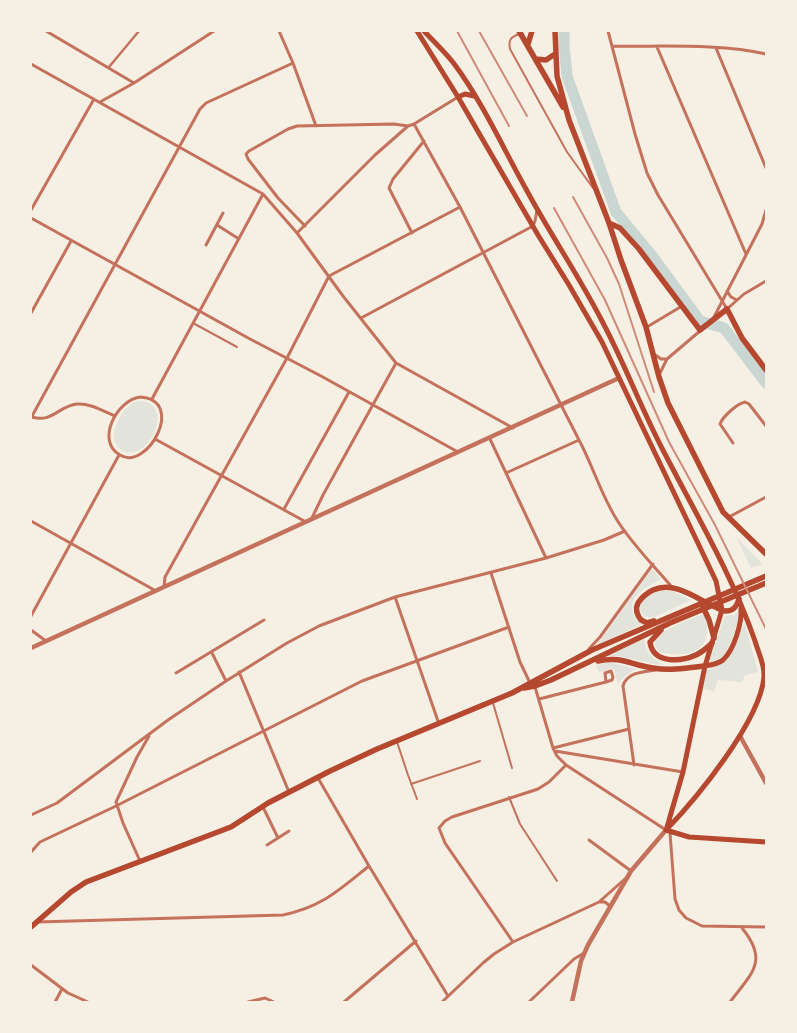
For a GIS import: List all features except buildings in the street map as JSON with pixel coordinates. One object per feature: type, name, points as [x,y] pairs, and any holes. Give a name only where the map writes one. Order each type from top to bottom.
[{"type":"main road","points":[[417,31],[602,342],[716,581],[722,610],[704,666],[683,772],[668,832]]},
{"type":"main road","points":[[424,31],[448,56],[474,96],[537,210],[603,322],[650,424],[695,508],[740,601],[762,664],[764,677],[752,714],[740,736],[668,832]]},
{"type":"main road","points":[[528,44],[532,31]]},
{"type":"main road","points":[[549,31],[555,33],[557,76],[569,120],[609,223],[646,327],[668,403],[718,502],[728,517],[766,554]]},
{"type":"main road","points":[[522,32],[569,120]]},
{"type":"main road","points":[[536,59],[546,60],[555,54]]},
{"type":"main road","points":[[458,97],[465,94],[474,96]]},
{"type":"main road","points":[[609,223],[620,228],[639,249],[702,329],[727,309],[742,338],[766,370]]},
{"type":"main road","points":[[31,927],[79,886],[231,827],[262,806],[318,777],[519,689],[588,663],[667,621],[766,576]]},
{"type":"main road","points":[[532,684],[584,654],[766,583]]},
{"type":"main road","points":[[667,621],[645,622],[639,617],[636,609],[637,604],[645,594],[670,586],[722,610],[733,609],[740,601]]},
{"type":"main road","points":[[696,598],[706,612],[713,640]]},
{"type":"main road","points":[[588,663],[613,658],[665,670],[704,666],[720,662],[726,656],[741,623],[740,601]]},
{"type":"main road","points":[[667,621],[650,642],[654,654],[661,658],[670,660],[691,657],[698,654],[713,640]]},
{"type":"main road","points":[[668,832],[688,837],[766,842]]},
{"type":"street","points":[[46,31],[134,83]]},
{"type":"street","points":[[109,67],[139,31]]},
{"type":"street","points":[[100,102],[134,83],[214,31]]},
{"type":"street","points":[[279,31],[316,126]]},
{"type":"street","points":[[608,31],[647,173],[658,195],[727,309],[766,281]]},
{"type":"street","points":[[612,46],[716,48],[752,50],[766,54]]},
{"type":"street","points":[[657,46],[746,254]]},
{"type":"street","points":[[716,48],[766,168]]},
{"type":"street","points":[[115,416],[83,404],[68,406],[47,418],[32,416],[197,113],[206,103],[293,63]]},
{"type":"street","points":[[31,64],[263,194],[297,233],[396,362],[513,428]]},
{"type":"street","points":[[297,233],[375,155],[408,126],[458,97]]},
{"type":"street","points":[[31,210],[94,99]]},
{"type":"street","points":[[305,226],[268,185],[246,154],[288,129],[297,126],[394,124],[408,126]]},
{"type":"street","points":[[414,124],[460,207],[580,440],[617,521],[670,586]]},
{"type":"street","points":[[412,233],[389,188],[393,179],[424,141]]},
{"type":"street","points":[[152,399],[263,194]]},
{"type":"street","points":[[164,587],[165,577],[223,476],[329,276],[460,207]]},
{"type":"street","points":[[361,318],[532,226],[537,210]]},
{"type":"street","points":[[711,321],[765,218],[766,210]]},
{"type":"street","points":[[206,245],[223,213]]},
{"type":"street","points":[[31,218],[200,312],[460,452]]},
{"type":"street","points":[[216,225],[239,239]]},
{"type":"street","points":[[31,313],[71,241]]},
{"type":"street","points":[[726,290],[731,297],[737,300]]},
{"type":"street","points":[[646,327],[682,306]]},
{"type":"street","points":[[659,377],[667,359],[702,329]]},
{"type":"street","points":[[654,353],[658,358],[667,359]]},
{"type":"street","points":[[309,521],[396,362]]},
{"type":"street","points":[[31,648],[620,378]]},
{"type":"street","points":[[284,509],[349,392]]},
{"type":"street","points":[[140,397],[152,399],[157,403],[161,416],[161,425],[155,439],[146,451],[139,455],[130,457],[120,455],[110,443],[109,434],[115,416],[122,406],[130,400],[140,397]]},
{"type":"street","points":[[733,443],[720,424],[723,418],[741,403],[749,404],[766,426]]},
{"type":"street","points":[[155,439],[309,521]]},
{"type":"street","points":[[490,439],[546,558]]},
{"type":"street","points":[[506,473],[580,440]]},
{"type":"street","points":[[31,616],[120,455]]},
{"type":"street","points":[[728,517],[766,497]]},
{"type":"street","points":[[31,521],[156,591]]},
{"type":"street","points":[[31,815],[56,803],[151,733],[239,672],[318,626],[395,597],[546,558],[625,531]]},
{"type":"street","points":[[584,654],[600,637],[653,564]]},
{"type":"street","points":[[491,573],[520,662],[539,699],[553,749],[566,765],[668,832]]},
{"type":"street","points":[[395,597],[439,724]]},
{"type":"street","points":[[176,673],[264,620]]},
{"type":"street","points":[[31,852],[40,842],[116,806],[362,681],[509,627]]},
{"type":"street","points":[[31,630],[46,642]]},
{"type":"street","points":[[212,653],[226,681]]},
{"type":"street","points":[[634,765],[623,686],[624,681],[632,674],[665,670]]},
{"type":"street","points":[[239,672],[289,792]]},
{"type":"street","points":[[539,699],[606,682]]},
{"type":"street","points":[[553,749],[629,729]]},
{"type":"street","points":[[140,862],[116,806],[117,796],[151,733]]},
{"type":"street","points":[[740,736],[766,784]]},
{"type":"street","points":[[553,749],[634,765],[683,772]]},
{"type":"street","points":[[513,942],[445,843],[439,828],[445,821],[452,818],[509,797],[538,789],[544,786],[566,765]]},
{"type":"street","points":[[318,777],[369,866],[448,996]]},
{"type":"street","points":[[262,806],[278,838]]},
{"type":"street","points":[[267,845],[289,831]]},
{"type":"street","points":[[573,1001],[584,953],[626,877],[668,832]]},
{"type":"street","points":[[668,832],[675,899],[679,910],[686,918],[702,926],[766,927]]},
{"type":"street","points":[[589,840],[630,871]]},
{"type":"street","points":[[37,922],[283,915],[299,912],[325,901],[369,866]]},
{"type":"street","points":[[442,1002],[482,963],[513,942],[599,902],[626,877]]},
{"type":"street","points":[[599,902],[605,902],[611,907]]},
{"type":"street","points":[[730,1002],[753,972],[756,960],[754,945],[742,927]]},
{"type":"street","points":[[344,1002],[416,941]]},
{"type":"street","points":[[529,1002],[574,958],[584,953]]},
{"type":"street","points":[[31,965],[74,997],[88,1002]]},
{"type":"street","points":[[56,1002],[62,989]]},
{"type":"street","points":[[59,995],[60,1002]]},
{"type":"street","points":[[248,1002],[258,998],[265,998],[274,1002]]},
{"type":"lane","points":[[522,32],[510,39],[510,49],[567,152],[584,178],[598,194]]},
{"type":"lane","points":[[193,323],[237,347]]},
{"type":"lane","points":[[493,702],[512,768]]},
{"type":"lane","points":[[397,741],[417,799]]},
{"type":"lane","points":[[411,784],[480,761]]},
{"type":"lane","points":[[509,797],[520,824],[557,881]]},
{"type":"shaded area","points":[[138,401],[149,403],[156,410],[156,429],[144,447],[135,452],[126,452],[119,448],[115,442],[116,425],[125,409]]},
{"type":"shaded area","points":[[736,537],[763,564],[751,568]]},
{"type":"shaded area","points":[[652,569],[661,579],[641,591],[632,605],[634,617],[642,624],[597,645]]},
{"type":"shaded area","points":[[658,591],[672,591],[691,600],[652,618],[641,612],[640,606],[643,600]]},
{"type":"shaded area","points":[[739,612],[736,628],[724,655],[709,662],[725,616],[734,615]]},
{"type":"shaded area","points":[[704,614],[707,636],[698,649],[690,653],[681,654],[659,652],[655,645],[655,638],[672,627]]},
{"type":"shaded area","points":[[745,623],[758,672],[745,675],[742,682],[718,680],[714,692],[703,688],[706,670],[722,663],[732,652]]},
{"type":"shaded area","points":[[644,639],[650,655],[664,665],[607,656]]},
{"type":"shaded area","points":[[608,662],[636,669],[625,676],[618,684],[614,669],[611,668],[599,673],[596,665]]},
{"type":"waterway","points":[[564,31],[567,76],[616,212],[653,257],[700,321],[724,328],[766,383]]},
{"type":"railway","points":[[457,31],[509,126]]},
{"type":"railway","points":[[479,31],[527,116]]},
{"type":"railway","points":[[573,197],[607,258],[619,284],[654,392]]},
{"type":"railway","points":[[554,208],[605,300],[669,442],[715,525],[766,629]]}]
